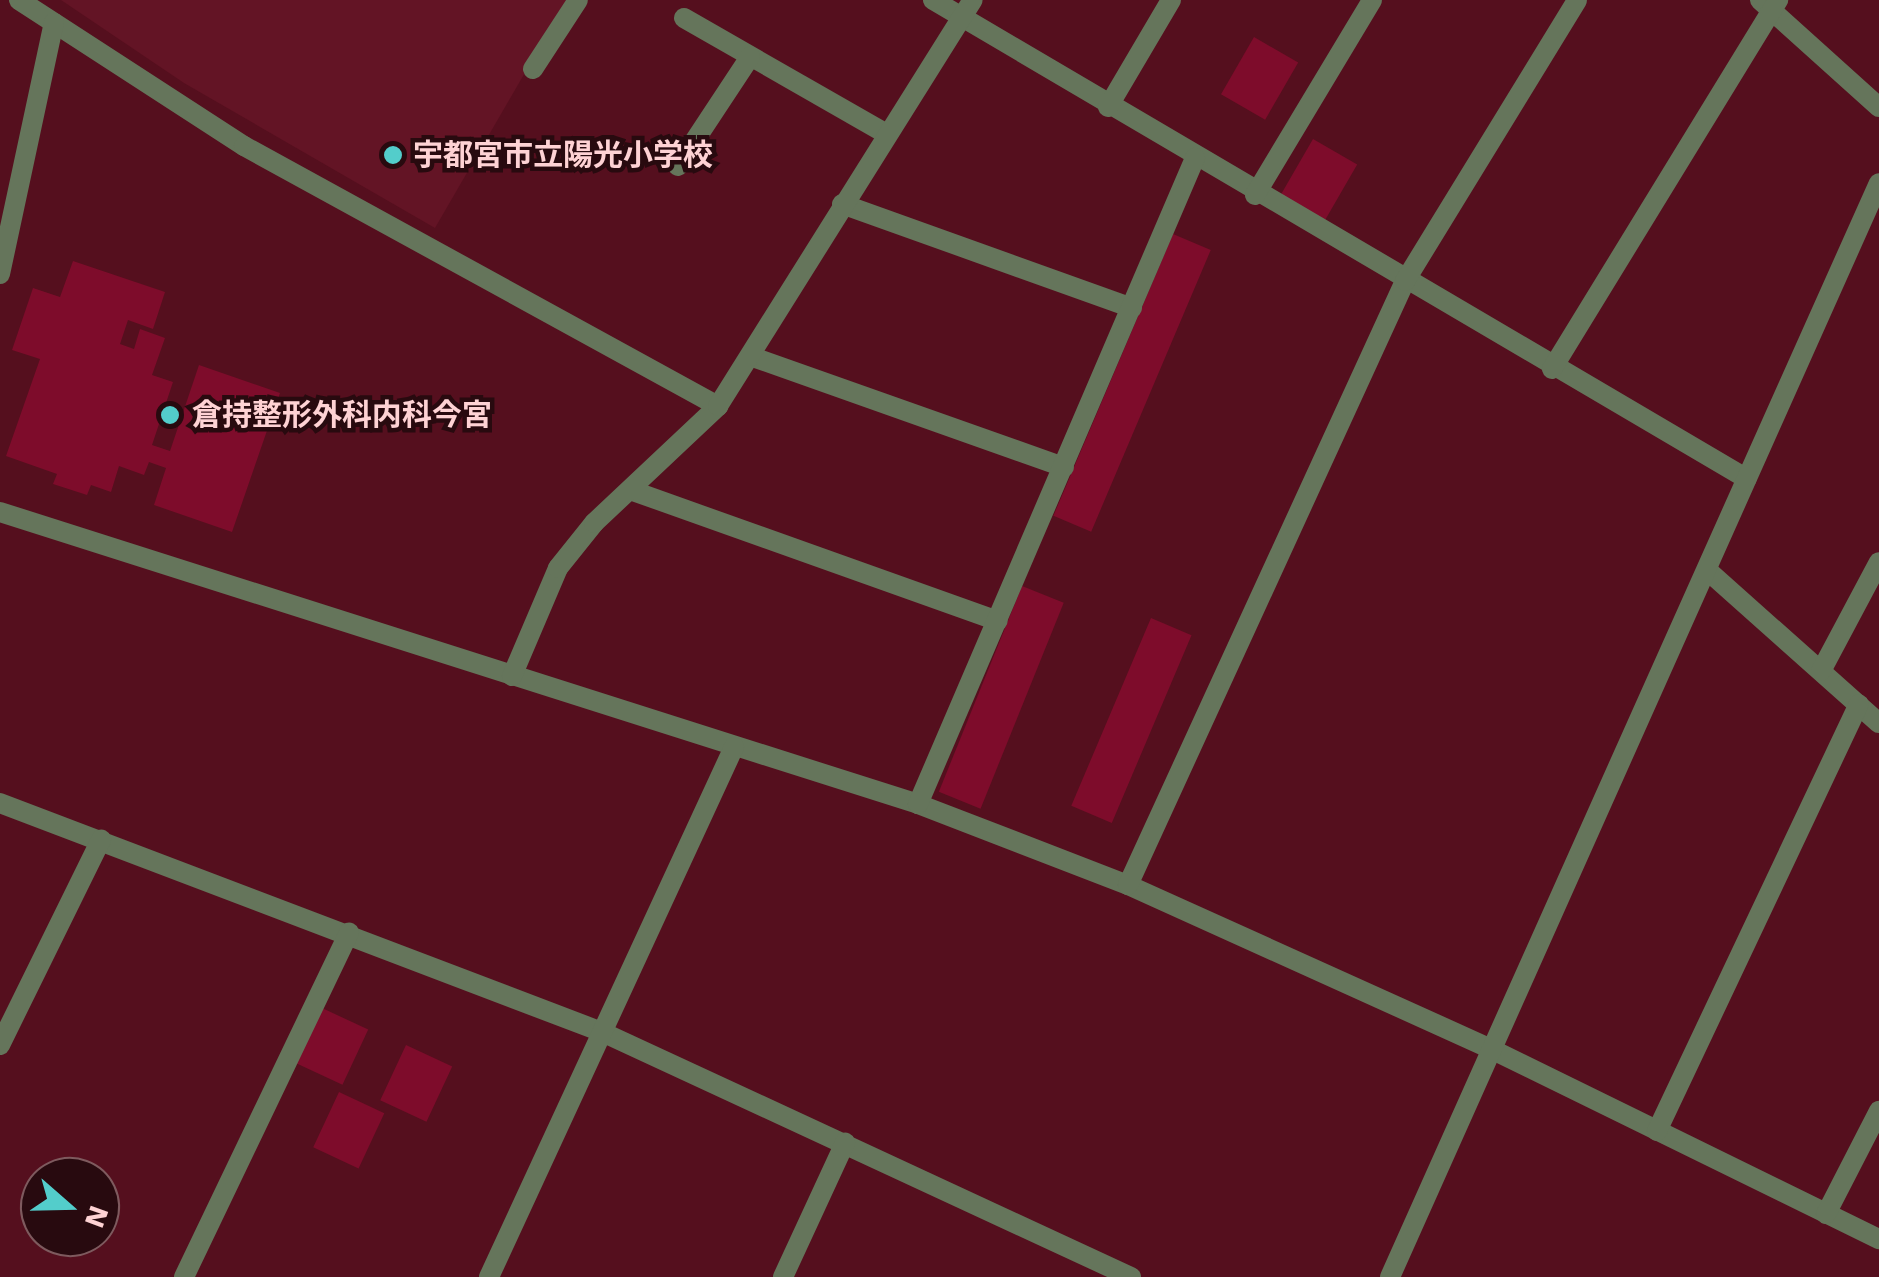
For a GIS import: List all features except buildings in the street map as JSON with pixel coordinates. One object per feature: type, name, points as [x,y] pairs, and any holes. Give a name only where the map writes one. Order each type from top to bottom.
[{"type":"street","points":[[20,0],[244,146],[718,406]]},
{"type":"street","points":[[533,69],[578,0]]},
{"type":"street","points":[[933,0],[1552,369],[1748,479]]},
{"type":"street","points":[[512,676],[558,568],[594,523],[718,406],[885,133],[973,0]]},
{"type":"street","points":[[1108,107],[1170,0]]},
{"type":"street","points":[[1255,194],[1372,0]]},
{"type":"street","points":[[1128,885],[1406,281],[1577,0]]},
{"type":"street","points":[[1552,369],[1770,4],[1879,108]]},
{"type":"street","points":[[684,18],[885,133]]},
{"type":"street","points":[[0,274],[7,209],[54,24]]},
{"type":"street","points":[[678,166],[750,56]]},
{"type":"street","points":[[918,804],[1195,158]]},
{"type":"street","points":[[1390,1277],[1879,183]]},
{"type":"street","points":[[842,204],[1132,308]]},
{"type":"street","points":[[750,356],[1064,467]]},
{"type":"street","points":[[633,490],[998,621]]},
{"type":"street","points":[[0,512],[918,804],[1128,885],[1493,1050],[1879,1240]]},
{"type":"street","points":[[1821,671],[1879,562]]},
{"type":"street","points":[[1707,570],[1879,722]]},
{"type":"street","points":[[1657,1131],[1858,704]]},
{"type":"street","points":[[489,1277],[734,748]]},
{"type":"street","points":[[0,803],[602,1032],[845,1143],[1088,1268],[1132,1277]]},
{"type":"street","points":[[0,1045],[101,840]]},
{"type":"street","points":[[184,1277],[349,933]]},
{"type":"street","points":[[1826,1214],[1879,1110]]},
{"type":"street","points":[[783,1277],[845,1143]]},
{"type":"shaded area","name":"宇都宮市立陽光小学校","points":[[61,0],[567,0],[435,228],[184,83]]},
{"type":"place","name":"宇都宮市立陽光小学校","points":[[393,155]]},
{"type":"place","name":"倉持整形外科内科今宮","points":[[170,415]]}]
